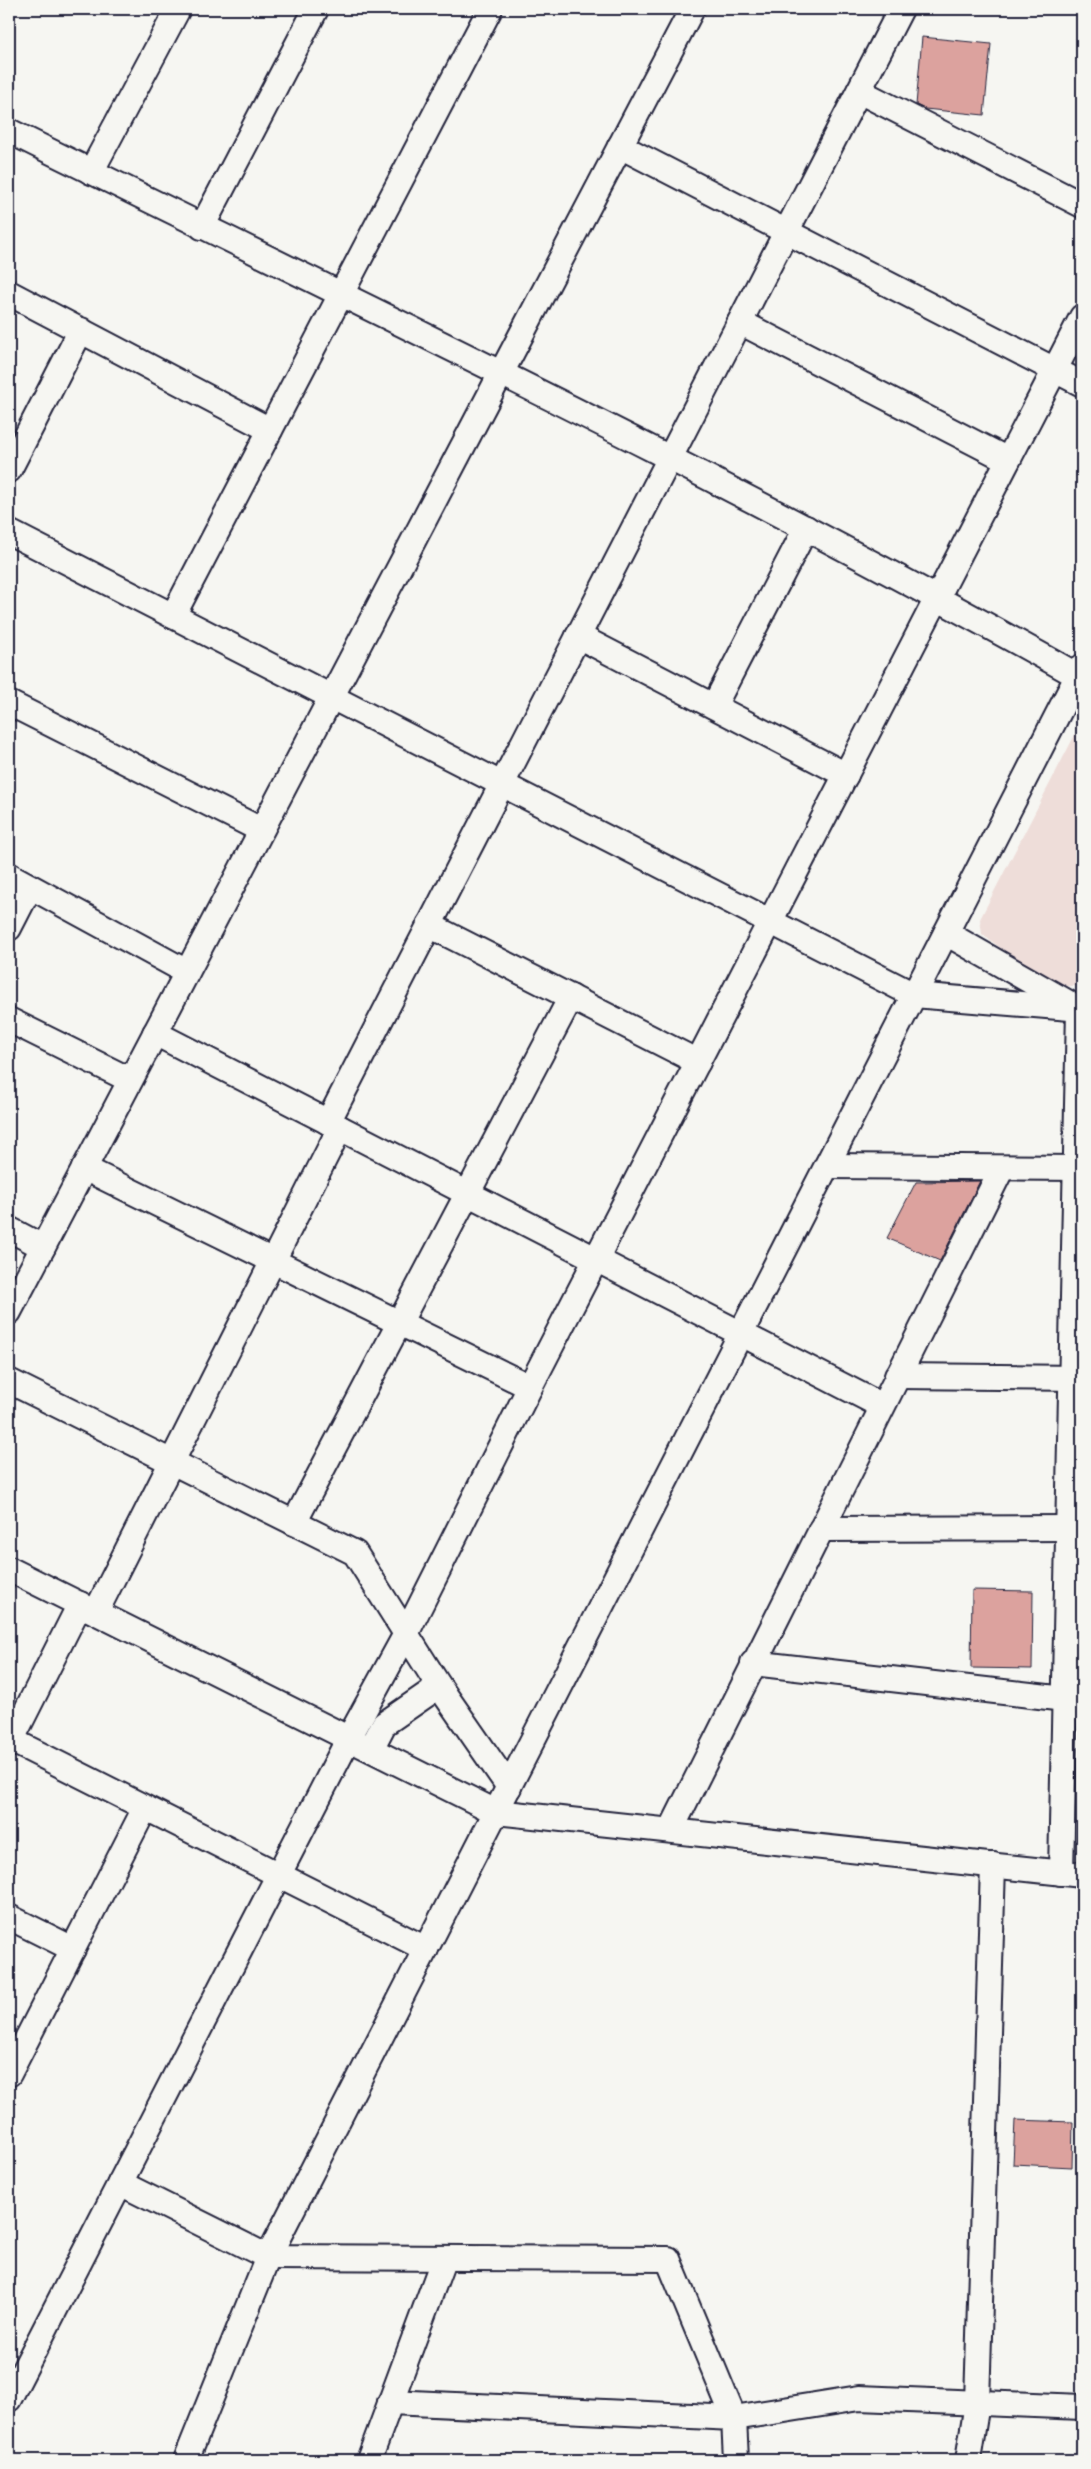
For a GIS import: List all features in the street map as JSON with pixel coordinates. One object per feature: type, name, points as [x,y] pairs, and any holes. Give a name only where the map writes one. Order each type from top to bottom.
[{"type":"street","points":[[92,172],[178,9]]},
{"type":"street","points":[[202,227],[316,9]]},
{"type":"street","points":[[173,616],[490,9]]},
{"type":"street","points":[[9,1312],[692,9]]},
{"type":"street","points":[[426,1949],[10,1742],[172,1462],[273,1261],[334,1125],[429,925],[901,9]]},
{"type":"street","points":[[859,90],[1082,205]]},
{"type":"street","points":[[9,131],[670,457],[1080,671],[268,2257],[186,2460]]},
{"type":"street","points":[[620,146],[1082,384]]},
{"type":"street","points":[[9,293],[270,430]]},
{"type":"street","points":[[9,2399],[349,1738],[407,1632],[530,1387],[1082,317]]},
{"type":"street","points":[[740,322],[1008,460]]},
{"type":"street","points":[[9,470],[80,330]]},
{"type":"street","points":[[714,706],[806,528]]},
{"type":"street","points":[[9,532],[914,995],[1081,1009]]},
{"type":"street","points":[[578,636],[846,775]]},
{"type":"street","points":[[9,703],[262,830]]},
{"type":"street","points":[[9,875],[187,972]]},
{"type":"street","points":[[9,928],[30,887]]},
{"type":"street","points":[[429,925],[698,1062]]},
{"type":"street","points":[[946,934],[1081,1009]]},
{"type":"street","points":[[294,1523],[571,997]]},
{"type":"street","points":[[9,1569],[496,1812],[1072,1874],[1074,1700],[1069,1528],[1077,1378],[1081,1009]]},
{"type":"street","points":[[9,1020],[130,1080]]},
{"type":"street","points":[[155,1033],[882,1406]]},
{"type":"street","points":[[827,1166],[1079,1168]]},
{"type":"street","points":[[84,1168],[530,1387]]},
{"type":"street","points":[[671,1830],[1002,1168]]},
{"type":"street","points":[[9,1229],[43,1247]]},
{"type":"street","points":[[898,1376],[1077,1378]]},
{"type":"street","points":[[9,1381],[355,1553],[407,1632],[439,1686],[509,1787]]},
{"type":"street","points":[[821,1529],[1069,1528]]},
{"type":"street","points":[[753,1663],[1074,1700]]},
{"type":"street","points":[[371,1749],[384,1724],[439,1686]]},
{"type":"street","points":[[9,2074],[145,1808]]},
{"type":"street","points":[[968,2460],[977,2403],[993,1866]]},
{"type":"street","points":[[9,1917],[73,1949]]},
{"type":"street","points":[[120,2182],[268,2257],[668,2259],[734,2418],[736,2460]]},
{"type":"street","points":[[369,2460],[444,2258]]},
{"type":"street","points":[[390,2402],[734,2418],[859,2398],[1082,2408]]},
{"type":"shaded area","points":[[1082,721],[1082,986],[1051,986],[982,934],[980,919]]},
{"type":"building","points":[[922,37],[991,44],[984,115],[925,109],[916,105]]},
{"type":"building","points":[[980,1181],[940,1261],[887,1238],[916,1182]]},
{"type":"building","points":[[972,1590],[1033,1591],[1032,1669],[971,1668]]},
{"type":"building","points":[[1015,2120],[1073,2122],[1072,2167],[1013,2164]]}]
